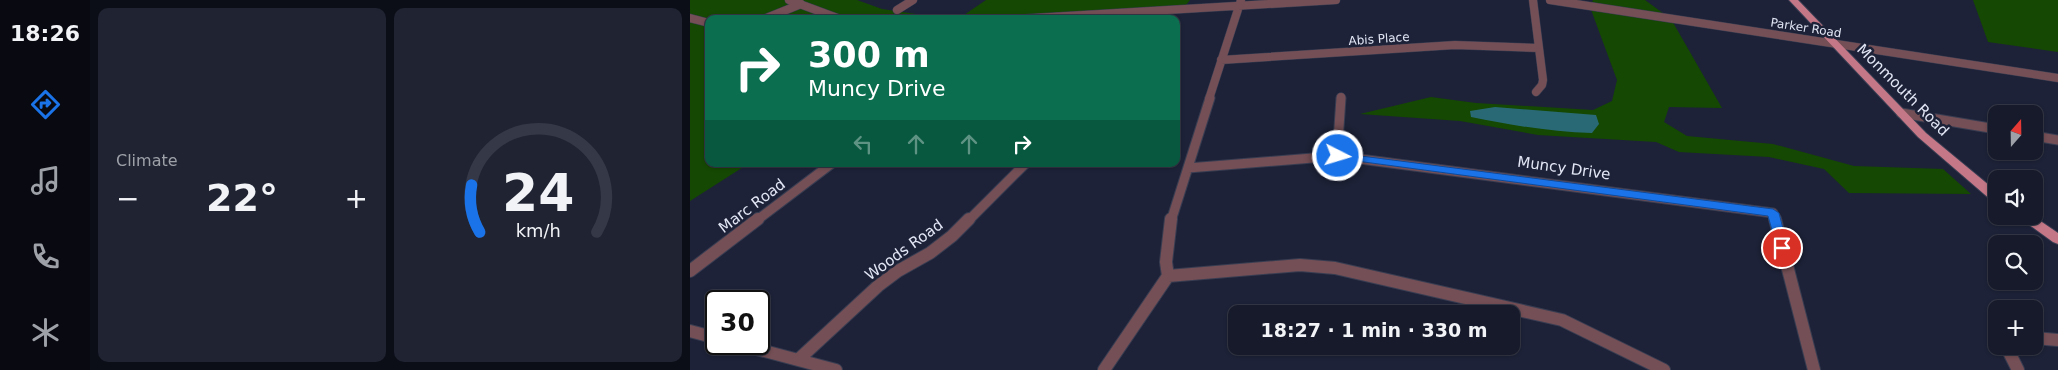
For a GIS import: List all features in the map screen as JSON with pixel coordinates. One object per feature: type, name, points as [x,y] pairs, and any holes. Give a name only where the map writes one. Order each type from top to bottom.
[{"type":"main road","name":"Monmouth Road","points":[[1793,0],[1938,150],[1988,191]]},
{"type":"main road","points":[[2037,225],[2058,239]]},
{"type":"street","points":[[898,10],[913,0]]},
{"type":"street","points":[[1133,15],[1240,3],[1336,0]]},
{"type":"street","points":[[1533,0],[1543,80],[1542,85],[1536,92]]},
{"type":"street","name":"Parker Road","points":[[1550,0],[2058,78]]},
{"type":"street","points":[[771,15],[795,1],[830,15]]},
{"type":"street","points":[[1104,370],[1168,276],[1166,262],[1172,215],[1240,3]]},
{"type":"street","points":[[690,18],[705,22]]},
{"type":"street","name":"Abis Place","points":[[1221,60],[1463,45],[1538,48]]},
{"type":"street","points":[[1338,156],[1341,97]]},
{"type":"street","points":[[1901,113],[1988,128]]},
{"type":"street","points":[[2043,138],[2058,140]]},
{"type":"street","name":"Muncy Drive","points":[[1188,168],[1338,156],[1778,210],[1814,370]]},
{"type":"street","name":"Marc Road","points":[[690,272],[827,167]]},
{"type":"street","name":"Woods Road","points":[[799,360],[878,286],[898,271],[930,253],[952,236],[1022,167]]},
{"type":"street","points":[[1168,276],[1300,265],[1335,268],[1562,320],[1664,370]]},
{"type":"street","points":[[690,331],[705,335]]},
{"type":"street","points":[[2043,339],[2058,340]]},
{"type":"street","points":[[770,352],[836,370]]},
{"type":"street","points":[[2010,355],[2018,370]]},
{"type":"green space","points":[[690,0],[857,0],[882,9],[923,15],[705,15],[705,167],[743,167],[690,201]]},
{"type":"green space","points":[[986,0],[1190,0],[1181,11],[1118,15],[964,15]]},
{"type":"green space","points":[[1593,0],[1645,0],[1671,19],[1722,108],[1669,107],[1664,122],[1687,136],[1773,144],[1854,166],[1943,169],[1971,194],[1849,193],[1824,169],[1769,157],[1679,152],[1656,142],[1538,135],[1460,121],[1360,114],[1431,97],[1476,103],[1593,110],[1612,101],[1617,80],[1590,7]]},
{"type":"green space","points":[[1973,0],[2058,0],[2058,52],[1988,42]]},
{"type":"shaded area","points":[[1495,107],[1596,115],[1599,124],[1592,133],[1531,128],[1471,117],[1470,111]]},
{"type":"route","points":[[1338,156],[1373,159],[1773,213],[1782,248]]}]
